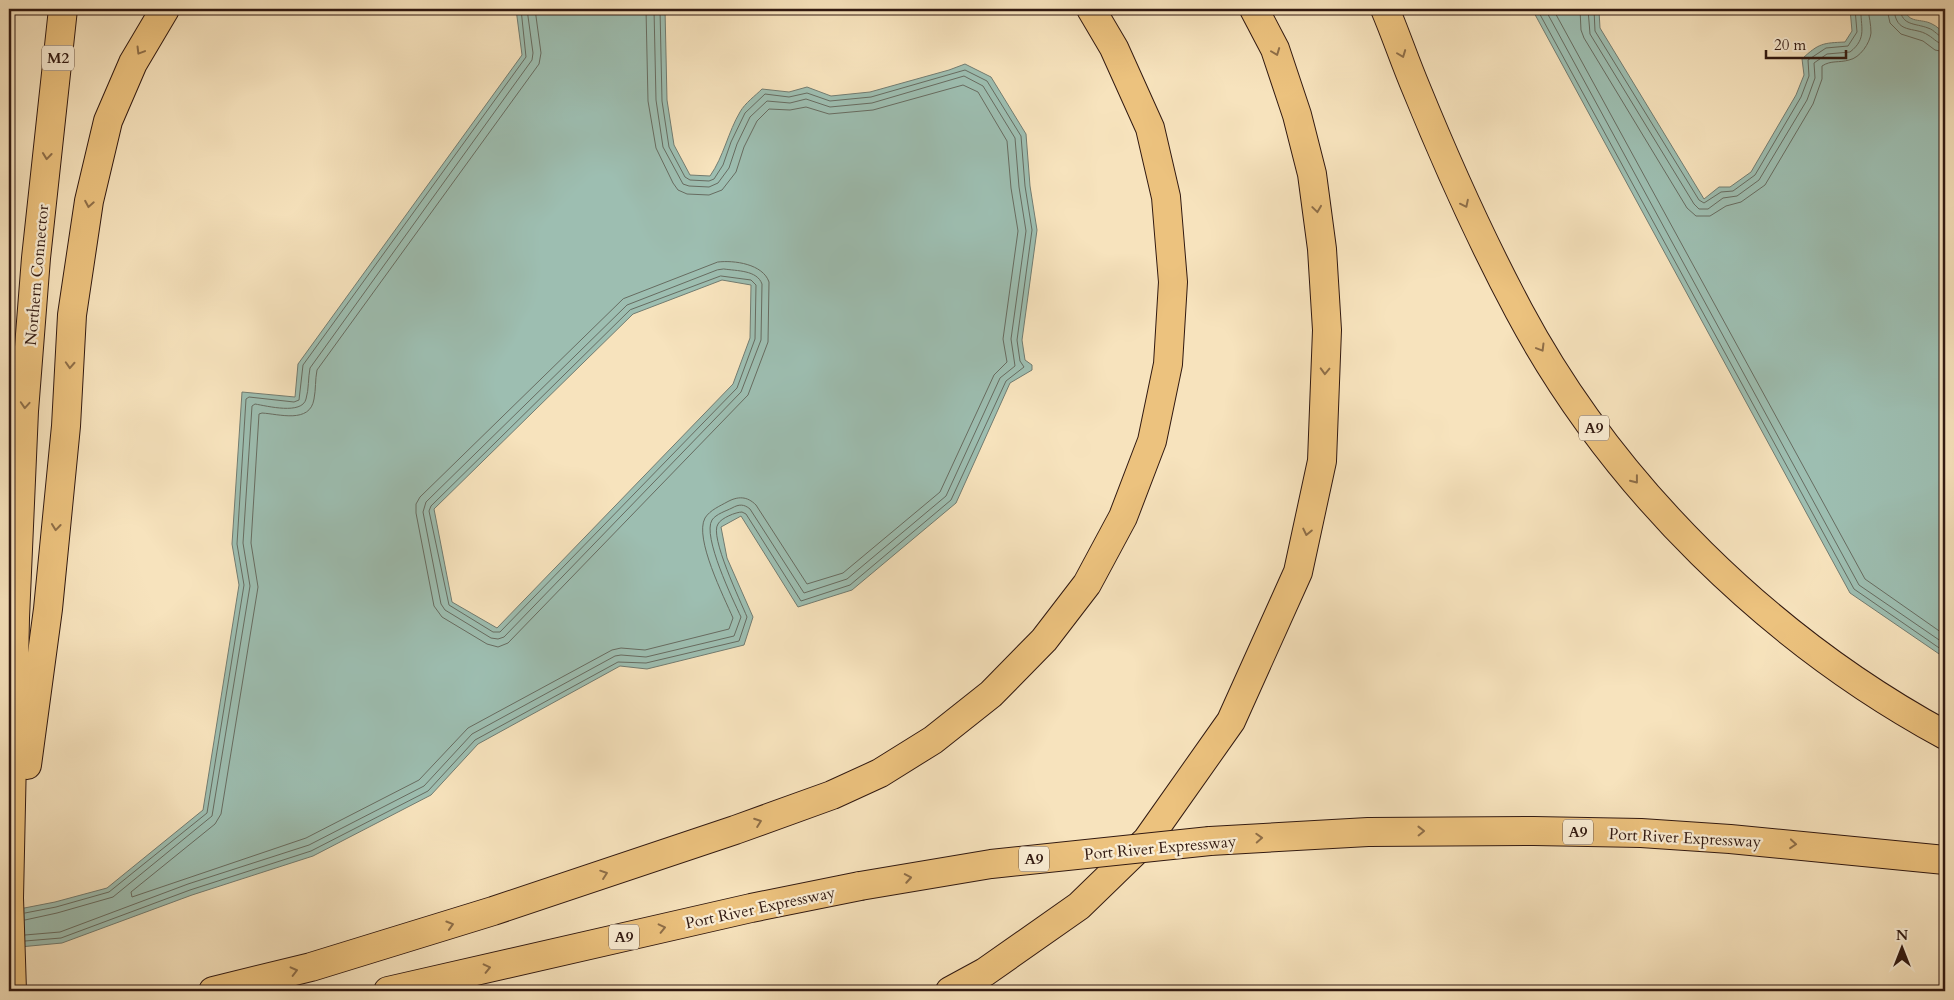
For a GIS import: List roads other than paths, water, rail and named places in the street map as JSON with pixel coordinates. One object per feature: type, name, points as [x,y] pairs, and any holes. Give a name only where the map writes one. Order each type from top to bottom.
[{"type":"highway","name":"Northern Connector","points":[[12,991],[10,898],[15,618],[24,410],[36,258],[63,9]]},
{"type":"highway","points":[[10,898],[48,609],[66,426],[72,315],[89,201],[108,121],[133,64],[165,9]]},
{"type":"highway","points":[[213,991],[310,967],[493,912],[832,795],[880,773],[933,740],[991,694],[1044,640],[1086,584],[1123,517],[1152,440],[1168,364],[1173,282],[1166,197],[1150,128],[1114,48],[1091,9]]},
{"type":"highway","points":[[950,991],[985,972],[1078,906],[1147,840],[1231,720],[1298,572],[1322,461],[1327,330],[1322,249],[1312,174],[1297,115],[1275,48],[1254,9]]},
{"type":"highway","name":"A9","points":[[1385,9],[1414,86],[1460,193],[1489,254],[1520,313],[1550,364],[1581,410],[1614,453],[1647,495],[1692,543],[1750,599],[1796,638],[1845,673],[1945,735]]},
{"type":"highway","name":"Port River Expressway","points":[[388,991],[750,908],[860,886],[991,864],[1210,841],[1368,832],[1544,831],[1730,839],[1945,860]]},
{"type":"water","points":[[516,9],[665,9],[667,100],[674,145],[690,175],[710,176],[740,112],[762,89],[789,92],[807,87],[831,96],[870,92],[965,64],[991,77],[1026,134],[1030,186],[1037,230],[1022,340],[1025,360],[1032,365],[1032,370],[1010,383],[956,503],[852,590],[798,607],[741,516],[721,527],[727,558],[753,617],[744,645],[647,669],[620,666],[478,744],[431,795],[313,856],[192,895],[62,943],[9,948],[9,911],[55,902],[107,888],[203,810],[239,585],[232,544],[242,392],[295,397],[298,364],[522,55]],"holes":[[[722,280],[751,285],[750,338],[733,384],[497,628],[452,602],[434,509],[633,314]]]},
{"type":"water","points":[[1532,9],[1602,9],[1599,11],[1600,28],[1704,199],[1719,187],[1730,187],[1751,172],[1796,95],[1804,75],[1802,59],[1822,45],[1845,42],[1852,31],[1850,9],[1905,9],[1912,19],[1928,22],[1945,34],[1945,658],[1850,593]]}]
